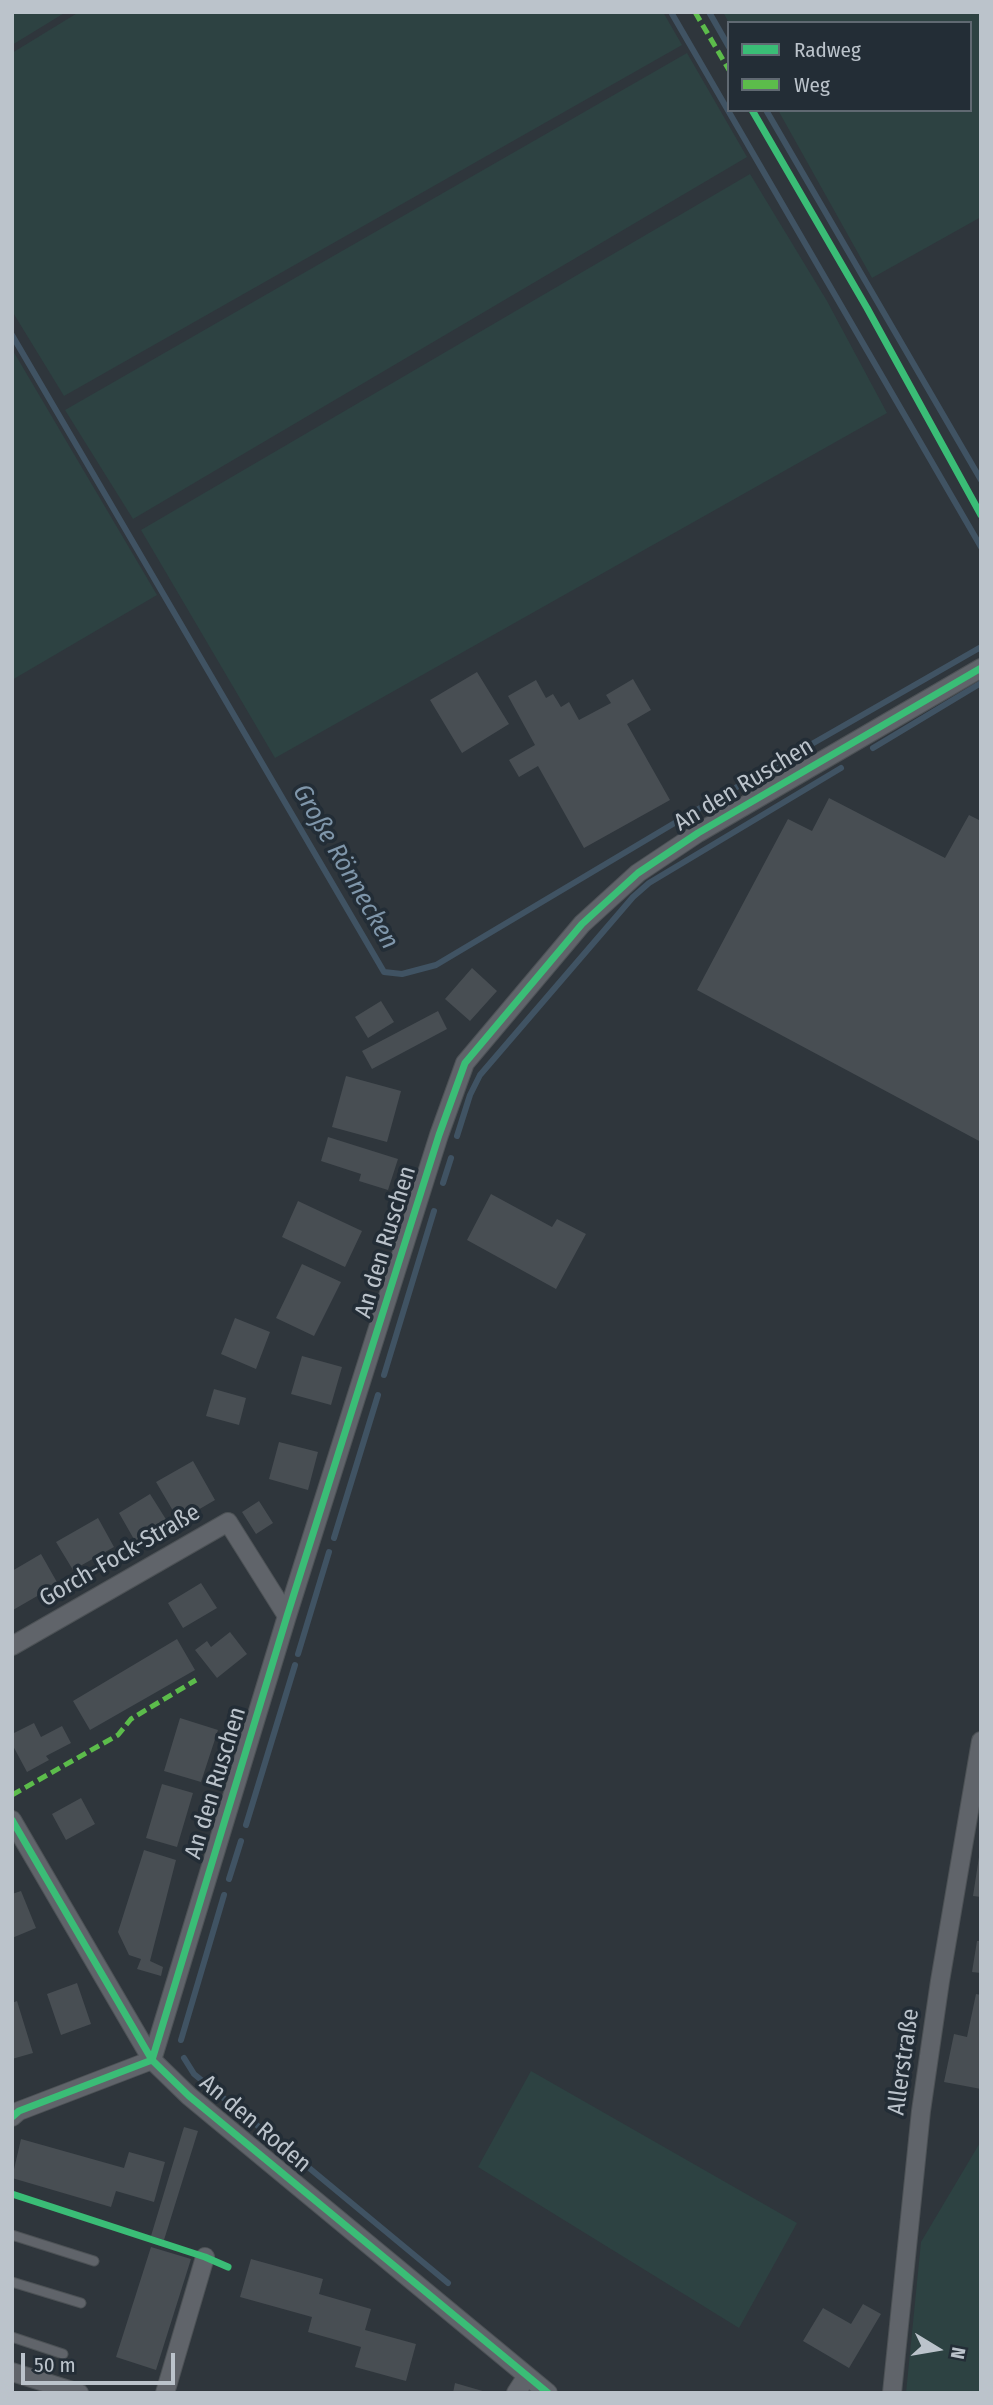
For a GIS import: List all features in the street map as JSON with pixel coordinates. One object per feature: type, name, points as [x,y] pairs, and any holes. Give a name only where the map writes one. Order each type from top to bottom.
[{"type":"street","name":"An den Ruschen","points":[[152,2060],[287,1616],[439,1135],[465,1063],[582,924],[638,873],[698,833],[981,668]]},
{"type":"street","name":"Gorch-Fock-Straße","points":[[12,1646],[228,1522],[287,1616]]},
{"type":"street","name":"Allerstraße","points":[[892,2393],[921,2111],[981,1741]]},
{"type":"street","name":"An den Roden","points":[[12,1821],[152,2060],[189,2096],[548,2393]]},
{"type":"street","points":[[12,2118],[19,2111],[152,2060]]},
{"type":"street","points":[[165,2393],[205,2257]]},
{"type":"street","points":[[12,2372],[79,2393]]},
{"type":"street","points":[[516,2393],[527,2376]]},
{"type":"lane","points":[[12,2235],[94,2261]]},
{"type":"lane","points":[[12,2283],[81,2303]]},
{"type":"lane","points":[[12,2337],[63,2354]]},
{"type":"green space","points":[[12,12],[66,12],[12,45]]},
{"type":"green space","points":[[79,12],[663,12],[682,45],[64,396],[12,311],[12,53]]},
{"type":"green space","points":[[723,12],[981,12],[981,217],[872,278],[779,112],[972,112],[972,21],[728,21]]},
{"type":"green space","points":[[687,53],[747,157],[133,519],[65,410]]},
{"type":"green space","points":[[750,174],[827,301],[887,413],[275,758],[141,530]]},
{"type":"green space","points":[[12,349],[157,595],[12,680]]},
{"type":"green space","points":[[531,2071],[797,2223],[739,2328],[478,2167]]},
{"type":"green space","points":[[981,2141],[981,2393],[906,2393],[921,2242]]},
{"type":"building","points":[[477,672],[509,724],[462,753],[430,700]]},
{"type":"building","points":[[633,679],[651,710],[627,724],[670,800],[584,848],[538,766],[519,777],[509,760],[535,745],[508,696],[536,680],[546,698],[553,694],[561,707],[569,702],[579,720],[611,703],[606,695]]},
{"type":"building","points":[[829,798],[945,858],[969,815],[981,821],[981,1142],[697,990],[788,819],[812,831]]},
{"type":"building","points":[[472,968],[497,991],[470,1021],[445,999]]},
{"type":"building","points":[[381,1001],[394,1022],[368,1038],[355,1017]]},
{"type":"building","points":[[438,1011],[447,1029],[372,1069],[362,1051]]},
{"type":"building","points":[[346,1076],[401,1091],[387,1142],[332,1127]]},
{"type":"building","points":[[328,1137],[398,1159],[388,1190],[359,1181],[361,1174],[321,1161]]},
{"type":"building","points":[[491,1194],[552,1227],[557,1219],[586,1234],[556,1289],[467,1240]]},
{"type":"building","points":[[298,1201],[362,1231],[345,1267],[282,1237]]},
{"type":"building","points":[[302,1264],[341,1282],[314,1336],[276,1318]]},
{"type":"building","points":[[235,1318],[270,1332],[256,1369],[221,1354]]},
{"type":"building","points":[[302,1356],[342,1367],[331,1405],[291,1394]]},
{"type":"building","points":[[214,1389],[246,1398],[239,1425],[206,1416]]},
{"type":"building","points":[[279,1442],[318,1452],[308,1490],[269,1479]]},
{"type":"building","points":[[193,1461],[215,1500],[179,1521],[156,1482]]},
{"type":"building","points":[[150,1494],[167,1521],[135,1541],[119,1513]]},
{"type":"building","points":[[259,1501],[273,1523],[256,1534],[242,1512]]},
{"type":"building","points":[[98,1518],[114,1547],[73,1570],[56,1542]]},
{"type":"building","points":[[41,1554],[58,1584],[13,1610],[12,1571]]},
{"type":"building","points":[[201,1583],[217,1608],[183,1628],[168,1603]]},
{"type":"building","points":[[230,1632],[247,1654],[217,1678],[195,1650],[207,1641],[211,1647]]},
{"type":"building","points":[[177,1639],[195,1670],[90,1730],[73,1701]]},
{"type":"building","points":[[180,1718],[218,1730],[201,1782],[164,1771]]},
{"type":"building","points":[[34,1723],[41,1737],[62,1726],[71,1743],[46,1756],[49,1760],[27,1772],[12,1744],[12,1734]]},
{"type":"building","points":[[162,1784],[193,1793],[177,1847],[146,1838]]},
{"type":"building","points":[[81,1798],[95,1824],[66,1840],[52,1814]]},
{"type":"building","points":[[144,1850],[176,1860],[150,1961],[163,1967],[161,1976],[137,1969],[141,1959],[129,1955],[118,1932]]},
{"type":"building","points":[[979,1857],[981,1858],[981,1897],[973,1896]]},
{"type":"building","points":[[21,1891],[36,1928],[12,1938],[12,1894]]},
{"type":"building","points":[[977,1941],[981,1941],[981,1973],[972,1972]]},
{"type":"building","points":[[77,1983],[91,2024],[61,2035],[47,1994]]},
{"type":"building","points":[[976,1994],[981,1995],[981,2089],[944,2082],[954,2034],[967,2037]]},
{"type":"building","points":[[17,2001],[33,2053],[12,2059],[12,2003]]},
{"type":"building","points":[[184,2127],[198,2131],[164,2240],[151,2236]]},
{"type":"building","points":[[21,2139],[124,2168],[129,2152],[165,2162],[154,2202],[116,2191],[111,2207],[12,2178]]},
{"type":"building","points":[[151,2247],[191,2259],[156,2370],[116,2357]]},
{"type":"building","points":[[251,2259],[323,2279],[319,2294],[371,2309],[365,2330],[416,2344],[406,2381],[355,2367],[361,2347],[308,2332],[312,2317],[240,2297]]},
{"type":"building","points":[[863,2304],[881,2314],[849,2368],[803,2341],[823,2308],[851,2324]]},
{"type":"building","points":[[455,2383],[486,2392],[486,2393],[453,2393]]},
{"type":"waterway","points":[[671,12],[727,109]]},
{"type":"waterway","points":[[709,12],[727,44]]},
{"type":"waterway","points":[[729,112],[981,547]]},
{"type":"waterway","points":[[767,112],[981,480]]},
{"type":"waterway","name":"Große Rönnecken","points":[[12,335],[384,972],[402,974],[436,965],[688,815],[981,647]]},
{"type":"waterway","points":[[873,748],[981,683]]},
{"type":"waterway","points":[[457,1136],[470,1095],[480,1075],[633,897],[649,883],[841,768]]},
{"type":"waterway","points":[[443,1183],[451,1158]]},
{"type":"waterway","points":[[384,1375],[434,1211]]},
{"type":"waterway","points":[[334,1538],[378,1395]]},
{"type":"waterway","points":[[298,1654],[329,1552]]},
{"type":"waterway","points":[[246,1825],[295,1665]]},
{"type":"waterway","points":[[229,1879],[241,1841]]},
{"type":"waterway","points":[[181,2040],[224,1895]]},
{"type":"waterway","points":[[184,2058],[194,2074],[264,2131]]},
{"type":"waterway","points":[[279,2143],[448,2283]]},
{"type":"marked path","points":[[695,12],[727,67]]},
{"type":"marked path","points":[[12,1795],[118,1735],[131,1719],[196,1680]]},
{"type":"cycle path","points":[[753,112],[867,308],[981,515]]},
{"type":"cycle path","points":[[152,2060],[287,1616],[439,1135],[465,1063],[582,924],[638,873],[698,833],[981,668]]},
{"type":"cycle path","points":[[12,1820],[152,2060],[189,2096],[548,2393]]},
{"type":"cycle path","points":[[12,2117],[19,2111],[152,2060]]},
{"type":"cycle path","points":[[12,2194],[205,2257],[228,2267]]}]
